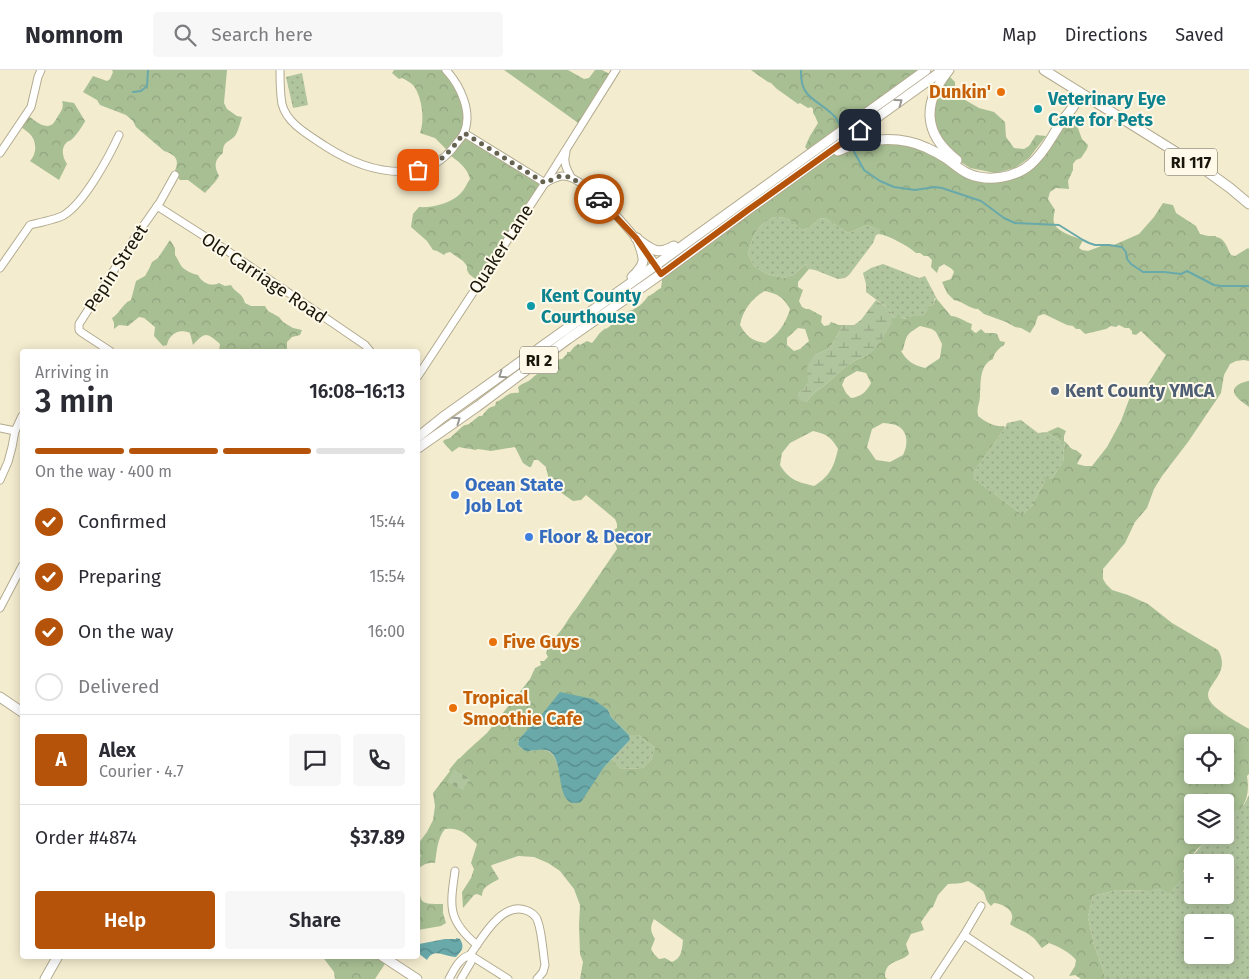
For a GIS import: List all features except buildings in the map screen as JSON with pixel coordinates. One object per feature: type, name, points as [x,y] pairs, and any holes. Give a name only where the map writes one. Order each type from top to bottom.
[{"type":"main road","name":"RI 2","points":[[420,435],[926,70]]},
{"type":"main road","name":"RI 2","points":[[420,447],[943,70]]},
{"type":"main road","points":[[949,70],[940,81],[932,98],[930,119],[935,136],[949,154],[968,168],[989,173],[1013,169],[1026,161],[1038,148],[1072,97],[1079,92]]},
{"type":"main road","name":"RI 117","points":[[1044,70],[1208,172],[1249,204]]},
{"type":"main road","points":[[812,164],[852,145],[870,141],[891,140],[914,143],[927,148],[969,174],[989,178],[1015,174],[1030,165],[1043,151],[1078,101],[1079,92]]},
{"type":"main road","points":[[636,238],[652,248],[666,251],[722,218]]},
{"type":"main road","points":[[613,296],[639,270],[643,263],[643,255],[636,238]]},
{"type":"main road","points":[[0,697],[20,711]]},
{"type":"main road","points":[[45,979],[56,959]]},
{"type":"main road","points":[[387,959],[417,979]]},
{"type":"street","points":[[0,153],[31,107],[41,70]]},
{"type":"street","points":[[280,70],[282,104],[288,116],[304,132],[353,162],[364,166],[398,172],[425,168],[441,160],[449,153],[464,133],[467,121],[464,102],[457,86],[446,70]]},
{"type":"street","name":"Quaker Lane","points":[[420,373],[545,183],[616,70]]},
{"type":"street","points":[[464,133],[545,183],[560,176],[571,177]]},
{"type":"street","points":[[0,268],[30,225],[62,217],[74,208],[110,155],[119,135]]},
{"type":"street","points":[[568,145],[564,162],[571,177],[601,200],[636,238],[661,274]]},
{"type":"street","name":"Pepin Street","points":[[107,349],[81,332],[79,324],[157,206],[175,175]]},
{"type":"street","name":"Old Carriage Road","points":[[157,206],[242,261],[368,349]]},
{"type":"street","points":[[0,480],[8,462],[15,431],[20,420]]},
{"type":"street","points":[[0,428],[15,431]]},
{"type":"street","points":[[0,608],[20,570]]},
{"type":"street","points":[[455,871],[452,900],[454,915],[458,926],[477,945]]},
{"type":"street","points":[[935,979],[981,906]]},
{"type":"street","points":[[449,979],[461,960],[470,955],[487,930],[505,913],[522,909],[530,912],[538,921],[545,965],[543,972],[537,979]]},
{"type":"street","points":[[964,935],[1030,979]]},
{"type":"street","points":[[461,979],[471,962],[470,955]]},
{"type":"street","points":[[470,955],[508,979]]},
{"type":"green space","points":[[112,70],[227,70],[224,103],[227,109],[242,117],[234,137],[227,142],[223,153],[216,161],[216,169],[219,176],[205,193],[188,180],[180,180],[174,173],[177,162],[172,154],[164,151],[136,127],[133,121],[126,115],[100,105],[97,100],[83,92],[93,76],[107,81],[110,79]]},
{"type":"green space","points":[[394,70],[447,70],[461,92],[465,132],[545,182],[479,282],[469,274],[467,266],[463,261],[450,252],[444,255],[433,250],[427,241],[411,227],[413,214],[419,207],[436,206],[453,200],[470,179],[459,162],[448,154],[449,152],[435,138],[420,133],[422,115],[419,95],[412,84],[402,78],[399,79],[392,73]]},
{"type":"green space","points":[[504,70],[568,70],[584,79],[589,78],[595,70],[602,70],[612,75],[581,125]]},
{"type":"green space","points":[[751,70],[925,70],[810,152],[805,147],[818,123],[813,109],[800,103],[798,104]]},
{"type":"green space","points":[[302,73],[308,105],[293,108],[286,77]]},
{"type":"green space","points":[[946,73],[955,82],[955,88],[960,97],[979,108],[994,112],[1005,122],[1006,137],[1014,148],[1024,149],[1029,146],[1036,135],[1046,136],[1029,158],[1015,168],[995,173],[970,168],[949,154],[936,137],[930,108]]},
{"type":"green space","points":[[62,101],[74,103],[85,121],[77,134],[63,147],[63,156],[67,164],[59,180],[30,161],[35,151],[34,140],[20,126],[27,115],[41,125],[48,126],[52,124],[62,110]]},
{"type":"green space","points":[[1067,116],[1076,123],[1082,139],[1088,145],[1081,158],[1073,164],[1073,170],[1068,181],[1069,189],[1056,188],[1050,192],[1048,199],[1055,210],[1054,223],[1067,234],[1083,240],[1079,248],[1088,251],[1104,245],[1114,245],[1139,234],[1163,203],[1173,205],[1176,213],[1196,226],[1200,234],[1216,236],[1222,239],[1231,255],[1235,256],[1249,249],[1249,361],[1236,361],[1230,364],[1224,375],[1221,393],[1162,476],[1154,489],[1147,508],[1135,522],[1125,543],[1103,569],[1103,579],[1112,590],[1148,604],[1172,623],[1218,650],[1222,659],[1222,666],[1209,690],[1208,696],[1213,705],[1249,729],[1247,794],[1240,810],[1234,810],[1234,794],[1184,794],[1184,844],[1204,844],[1194,854],[1184,854],[1182,878],[1169,893],[1159,888],[1151,891],[1117,890],[1093,896],[1088,917],[1104,979],[1081,979],[1075,975],[1069,976],[1075,966],[1076,960],[1073,957],[1049,943],[1042,948],[1033,937],[1010,924],[1012,916],[1007,908],[996,903],[991,906],[987,902],[983,891],[968,881],[948,884],[938,895],[933,907],[921,922],[924,930],[911,934],[906,944],[909,954],[890,964],[886,971],[885,977],[887,979],[580,979],[583,962],[580,954],[580,905],[574,889],[560,871],[534,857],[518,856],[492,865],[499,879],[485,888],[482,896],[474,895],[463,908],[462,892],[471,878],[474,869],[471,863],[477,844],[459,830],[445,829],[439,841],[435,863],[428,863],[420,868],[420,841],[433,820],[435,806],[433,793],[458,759],[487,733],[530,679],[535,668],[541,665],[540,661],[544,661],[548,657],[546,653],[551,644],[617,549],[609,533],[617,528],[615,519],[586,495],[581,500],[573,501],[550,485],[546,467],[538,460],[534,460],[531,467],[529,467],[523,463],[515,447],[491,451],[459,447],[452,452],[443,442],[463,426],[482,416],[489,408],[495,406],[496,402],[509,394],[518,393],[518,387],[546,370],[552,362],[562,359],[567,352],[570,352],[578,344],[580,345],[587,341],[592,343],[599,334],[628,311],[638,307],[648,296],[661,288],[662,281],[658,273],[825,157],[854,144],[910,142],[970,174],[991,178],[1023,170]],"holes":[[[774,217],[787,218],[802,230],[809,228],[818,219],[825,218],[848,233],[867,225],[881,230],[879,234],[899,242],[916,253],[928,256],[932,260],[931,267],[937,273],[939,267],[944,264],[952,269],[954,272],[951,279],[942,282],[947,293],[954,300],[978,309],[984,314],[1030,333],[1038,316],[1044,314],[1076,329],[1080,329],[1085,334],[1119,325],[1129,328],[1132,334],[1136,335],[1141,331],[1166,355],[1139,398],[1130,397],[1121,421],[1107,447],[1092,466],[1077,464],[1082,455],[1064,441],[1066,431],[1058,427],[1047,432],[1065,444],[1064,460],[1053,477],[1049,479],[1043,477],[1045,481],[1034,504],[1024,513],[1020,513],[973,478],[973,473],[1005,428],[1004,426],[993,425],[984,420],[978,416],[977,410],[985,365],[993,359],[1005,342],[1000,341],[997,334],[994,333],[985,333],[981,329],[976,333],[974,332],[971,329],[972,324],[951,316],[936,298],[933,305],[928,306],[922,316],[912,316],[905,319],[899,314],[895,318],[891,317],[868,355],[845,367],[806,402],[799,393],[808,383],[808,366],[815,355],[830,348],[843,325],[831,322],[829,325],[824,326],[821,322],[822,316],[802,307],[799,301],[803,290],[798,287],[798,282],[809,269],[806,264],[793,275],[784,278],[767,274],[754,266],[748,254],[756,232],[768,220]],[[765,291],[780,297],[790,309],[781,328],[774,336],[765,343],[756,341],[745,332],[740,325],[741,320],[746,309],[756,297]],[[920,326],[936,332],[942,344],[940,358],[925,368],[911,362],[901,351],[908,335],[912,331]],[[798,328],[805,329],[809,341],[800,349],[794,351],[787,345],[787,338]],[[857,371],[866,373],[871,383],[861,395],[851,398],[842,385],[845,378]],[[883,423],[896,425],[903,431],[906,438],[906,447],[903,455],[890,462],[876,460],[867,447],[872,429]],[[813,431],[828,437],[838,449],[830,471],[824,479],[814,486],[799,482],[790,477],[780,465],[782,453],[790,443]],[[608,710],[611,717],[629,735],[639,735],[655,748],[651,760],[643,768],[621,769],[612,759],[568,800],[562,787],[557,763],[550,752],[544,750],[525,751],[518,745],[519,739],[543,714]],[[654,919],[683,940],[681,953],[678,958],[672,962],[665,958],[659,959],[651,949],[655,939],[651,931]]]},
{"type":"green space","points":[[774,217],[787,218],[802,230],[809,228],[818,219],[825,218],[848,233],[867,225],[882,230],[876,235],[873,243],[845,278],[838,279],[809,269],[806,264],[793,275],[784,278],[767,274],[754,266],[748,254],[759,227]]},
{"type":"green space","points":[[170,240],[175,248],[175,255],[185,270],[198,275],[207,284],[231,285],[245,303],[251,306],[265,306],[268,311],[279,317],[283,322],[293,328],[302,330],[300,335],[292,337],[287,342],[287,349],[219,349],[220,344],[212,337],[206,335],[193,345],[190,333],[182,331],[172,335],[167,345],[163,346],[154,336],[155,327],[144,318],[139,317],[128,326],[119,325],[114,329],[112,318],[131,300],[136,281],[145,276],[152,262],[158,258]]},
{"type":"green space","points":[[883,264],[919,278],[925,276],[937,299],[935,298],[933,305],[928,306],[922,316],[912,316],[906,319],[899,316],[894,318],[889,309],[866,292],[863,273]]},
{"type":"green space","points":[[876,300],[889,309],[894,318],[891,318],[892,323],[881,341],[873,351],[845,367],[806,402],[801,401],[797,396],[808,383],[807,366],[815,355],[830,348],[843,325],[854,325],[861,320]]},
{"type":"green space","points":[[1249,381],[1249,407],[1237,397],[1234,390],[1240,384]]},
{"type":"green space","points":[[1021,420],[1038,433],[1047,432],[1065,444],[1064,460],[1053,477],[1045,481],[1034,504],[1024,513],[1020,513],[973,478],[973,473],[1007,423]]},
{"type":"green space","points":[[629,735],[639,735],[655,748],[651,760],[643,768],[621,769],[612,759],[630,740]]},
{"type":"green space","points":[[454,769],[470,779],[463,790],[447,782]]},
{"type":"green space","points":[[1249,795],[1249,979],[1104,979],[1088,917],[1093,896],[1117,890],[1151,891],[1181,878],[1184,870],[1184,904],[1234,904],[1234,854],[1194,854],[1204,844],[1234,844],[1234,807],[1244,805]]},
{"type":"green space","points":[[420,894],[425,903],[443,904],[446,923],[441,926],[420,930]]},
{"type":"green space","points":[[324,959],[388,959],[375,979],[335,979],[334,972]]},
{"type":"water","points":[[560,692],[593,699],[608,710],[611,717],[629,735],[630,740],[604,767],[581,802],[572,803],[567,799],[563,792],[554,756],[549,751],[525,751],[518,745],[519,739]]},
{"type":"water","points":[[460,939],[463,947],[456,957],[436,953],[427,960],[420,955],[420,944]]},
{"type":"waterway","points":[[133,92],[141,91],[147,86],[148,70]]},
{"type":"waterway","points":[[801,70],[801,79],[806,92],[832,114],[840,126]]},
{"type":"waterway","points":[[852,148],[864,170],[880,181],[894,187],[915,190],[935,187],[942,188],[981,201],[1004,218],[1015,223],[1059,225],[1089,243],[1122,247],[1131,264],[1143,272],[1181,274],[1187,271],[1214,285],[1249,286]]},
{"type":"way so far","points":[[418,170],[441,160],[449,153],[464,133],[545,183],[560,176],[571,177],[599,199]]},
{"type":"place","name":"Dunkin'","points":[[1001,92]]},
{"type":"place","name":"Veterinary Eye Care for Pets","points":[[1038,109]]},
{"type":"place","name":"Kent County Courthouse","points":[[531,306]]},
{"type":"place","name":"Kent County YMCA","points":[[1055,391]]},
{"type":"place","name":"Ocean State Job Lot","points":[[455,495]]},
{"type":"place","name":"Floor & Decor","points":[[529,537]]},
{"type":"place","name":"Five Guys","points":[[493,642]]},
{"type":"place","name":"Tropical Smoothie Cafe","points":[[453,708]]},
{"type":"route","points":[[599,199],[636,238],[661,274],[860,130]]}]
